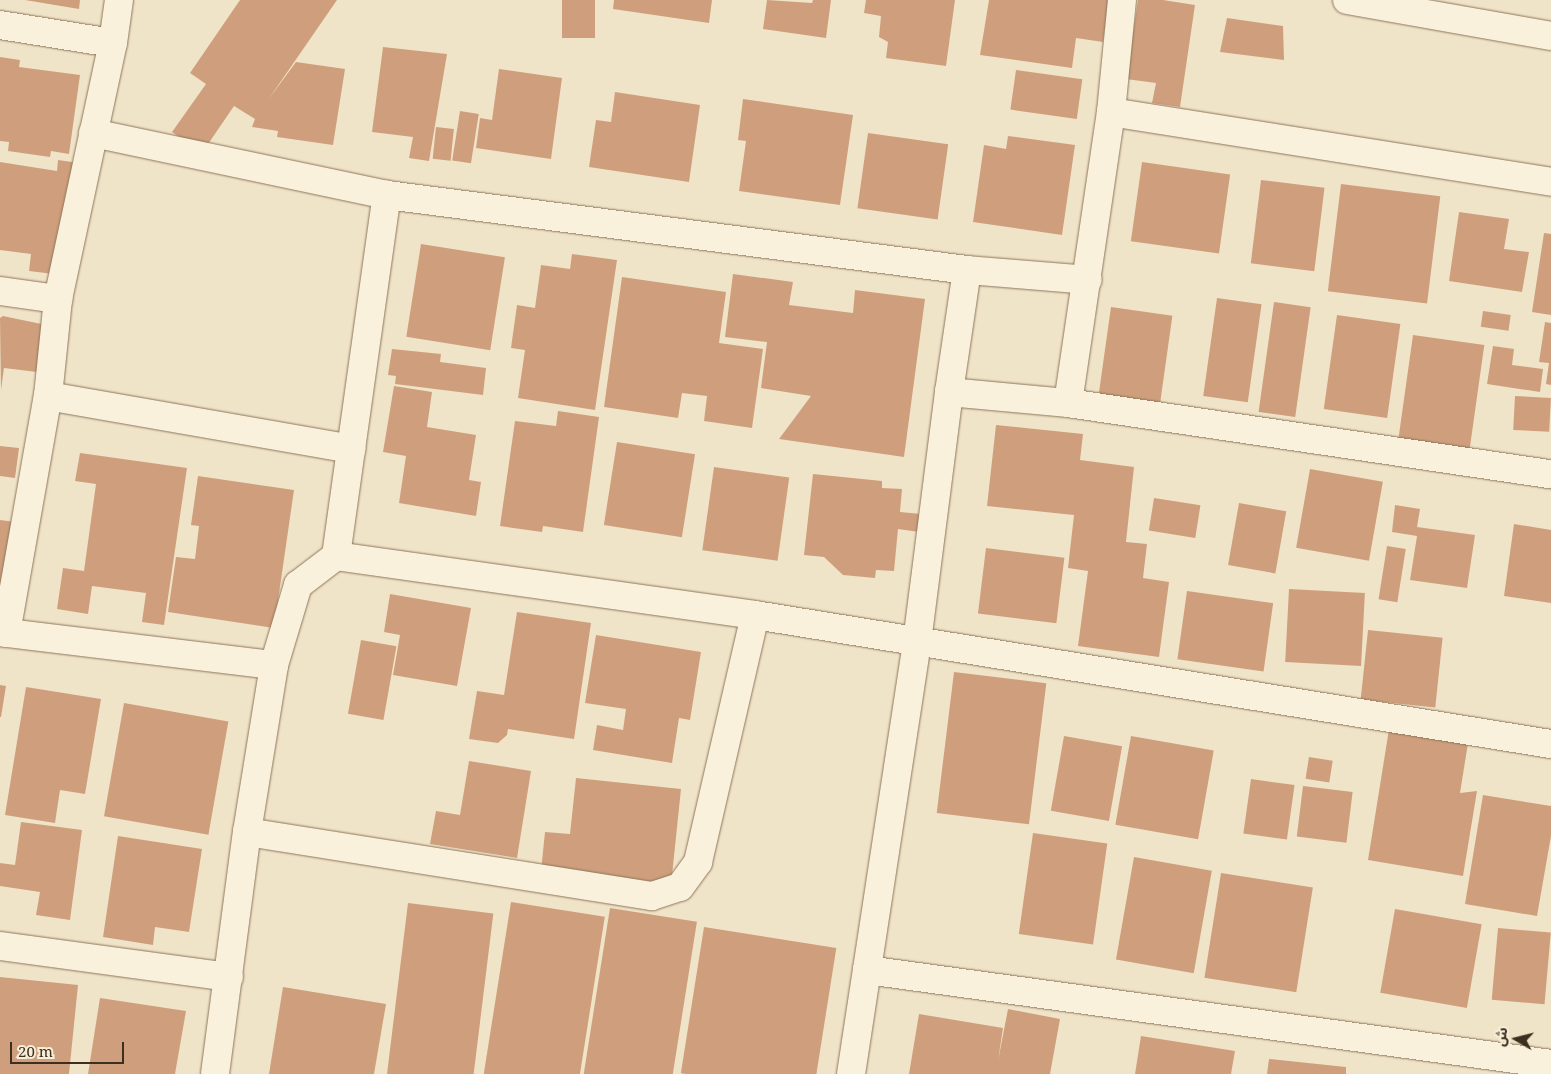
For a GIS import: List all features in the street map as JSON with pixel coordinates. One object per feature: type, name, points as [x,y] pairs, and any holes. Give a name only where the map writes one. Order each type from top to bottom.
[{"type":"street","points":[[120,0],[113,43],[58,299],[48,396],[3,632],[274,665]]},
{"type":"street","points":[[1068,404],[1088,280],[1111,112],[1122,0]]},
{"type":"street","points":[[1347,0],[1419,6],[1551,36]]},
{"type":"street","points":[[0,26],[113,43]]},
{"type":"street","points":[[1111,112],[1551,182]]},
{"type":"street","points":[[93,133],[387,195],[967,270],[1088,280]]},
{"type":"street","points":[[215,1074],[247,832],[274,665],[298,585],[336,556],[387,195]]},
{"type":"street","points":[[851,1074],[917,642],[949,392],[967,270]]},
{"type":"street","points":[[0,291],[58,299]]},
{"type":"street","points":[[949,392],[1068,404],[1551,474]]},
{"type":"street","points":[[48,396],[351,449]]},
{"type":"street","points":[[336,556],[755,615],[1551,744]]},
{"type":"street","points":[[247,832],[652,896],[680,887],[698,862],[755,615]]},
{"type":"street","points":[[0,946],[229,977]]},
{"type":"street","points":[[867,970],[1551,1064]]},
{"type":"building","points":[[25,0],[80,0],[79,9]]},
{"type":"building","points":[[240,0],[337,0],[268,100],[296,62],[345,69],[333,145],[277,137],[278,131],[252,127],[255,119],[234,106],[202,153],[172,132],[206,84],[190,73]]},
{"type":"building","points":[[562,0],[595,0],[595,38],[562,38]]},
{"type":"building","points":[[614,0],[712,0],[709,23],[613,9]]},
{"type":"building","points":[[767,0],[812,3],[813,0],[831,0],[826,38],[763,29]]},
{"type":"building","points":[[866,0],[955,0],[946,66],[886,58],[888,42],[879,37],[881,16],[864,13]]},
{"type":"building","points":[[989,0],[1109,0],[1103,42],[1076,38],[1072,68],[980,55]]},
{"type":"building","points":[[1138,0],[1163,0],[1195,5],[1180,107],[1152,103],[1156,83],[1126,79]]},
{"type":"building","points":[[1227,18],[1283,26],[1284,60],[1220,52]]},
{"type":"building","points":[[383,47],[447,54],[429,161],[409,158],[413,137],[372,132]]},
{"type":"building","points":[[0,57],[20,60],[19,67],[80,75],[69,154],[51,151],[50,157],[8,151],[9,142],[0,141]]},
{"type":"building","points":[[499,69],[562,78],[551,159],[476,148],[480,118],[492,120]]},
{"type":"building","points":[[1016,70],[1082,79],[1077,119],[1010,110]]},
{"type":"building","points":[[615,92],[700,105],[689,182],[589,167],[596,120],[611,122]]},
{"type":"building","points":[[743,99],[853,115],[840,205],[739,191],[746,141],[738,140]]},
{"type":"building","points":[[460,111],[479,114],[471,163],[452,160]]},
{"type":"building","points":[[436,127],[454,129],[451,161],[433,159]]},
{"type":"building","points":[[868,133],[948,144],[938,220],[857,208]]},
{"type":"building","points":[[1008,136],[1075,145],[1062,235],[973,222],[984,145],[1006,149]]},
{"type":"building","points":[[58,160],[79,163],[62,275],[29,271],[31,254],[0,250],[0,162],[57,171]]},
{"type":"building","points":[[1142,162],[1230,174],[1219,254],[1131,241]]},
{"type":"building","points":[[1261,180],[1325,188],[1314,271],[1251,263]]},
{"type":"building","points":[[1341,184],[1440,196],[1427,303],[1328,291]]},
{"type":"building","points":[[1459,212],[1509,219],[1504,249],[1529,252],[1522,292],[1449,281]]},
{"type":"building","points":[[1544,233],[1551,234],[1551,315],[1532,312]]},
{"type":"building","points":[[421,244],[505,257],[490,350],[406,337]]},
{"type":"building","points":[[572,254],[617,260],[595,410],[518,398],[525,350],[511,348],[517,305],[535,308],[541,265],[570,269]]},
{"type":"building","points":[[733,274],[793,282],[789,305],[853,313],[855,290],[925,299],[904,457],[779,439],[811,396],[761,388],[767,342],[725,337]]},
{"type":"building","points":[[622,277],[726,292],[719,343],[763,349],[752,428],[704,421],[707,396],[682,393],[678,418],[604,407]]},
{"type":"building","points":[[1217,298],[1262,304],[1248,402],[1203,396]]},
{"type":"building","points":[[1274,302],[1311,307],[1295,417],[1259,412]]},
{"type":"building","points":[[1111,307],[1172,316],[1159,410],[1098,401]]},
{"type":"building","points":[[1483,311],[1511,315],[1509,331],[1481,327]]},
{"type":"building","points":[[1337,315],[1400,324],[1387,418],[1324,409]]},
{"type":"building","points":[[3,316],[51,326],[45,373],[4,368],[1,390],[0,318]]},
{"type":"building","points":[[1545,322],[1551,323],[1551,385],[1546,384],[1549,363],[1539,362]]},
{"type":"building","points":[[1413,335],[1484,345],[1470,449],[1398,439]]},
{"type":"building","points":[[1493,346],[1514,349],[1512,365],[1543,369],[1540,392],[1487,384]]},
{"type":"building","points":[[392,349],[441,354],[440,362],[486,368],[483,395],[395,384],[396,376],[388,375]]},
{"type":"building","points":[[394,386],[432,392],[427,427],[476,435],[469,480],[481,482],[476,516],[399,503],[406,456],[383,452]]},
{"type":"building","points":[[1515,396],[1551,398],[1549,432],[1513,430]]},
{"type":"building","points":[[558,411],[599,417],[583,532],[543,526],[542,532],[500,526],[515,421],[556,426]]},
{"type":"building","points":[[996,425],[1083,434],[1080,460],[1134,467],[1126,542],[1147,544],[1143,578],[1169,582],[1159,657],[1078,646],[1088,571],[1068,568],[1074,515],[987,506]]},
{"type":"building","points":[[617,442],[695,454],[682,537],[604,525]]},
{"type":"building","points":[[0,446],[19,448],[15,478],[0,476]]},
{"type":"building","points":[[80,453],[187,468],[164,625],[142,622],[146,593],[92,586],[88,614],[57,609],[63,568],[84,571],[96,484],[75,481]]},
{"type":"building","points":[[714,467],[789,478],[778,561],[702,550]]},
{"type":"building","points":[[1310,469],[1383,482],[1369,561],[1296,548]]},
{"type":"building","points":[[813,474],[882,481],[882,488],[902,489],[900,512],[921,514],[919,532],[898,529],[894,571],[876,570],[875,578],[843,575],[824,557],[804,555]]},
{"type":"building","points":[[198,476],[294,490],[274,628],[168,612],[176,557],[195,559],[199,526],[191,525]]},
{"type":"building","points":[[1154,498],[1200,505],[1195,538],[1149,531]]},
{"type":"building","points":[[1239,503],[1286,511],[1275,573],[1228,565]]},
{"type":"building","points":[[1395,505],[1420,509],[1417,527],[1475,535],[1467,588],[1410,580],[1417,536],[1392,532]]},
{"type":"building","points":[[0,520],[15,522],[0,615]]},
{"type":"building","points":[[1514,524],[1551,530],[1551,603],[1504,596]]},
{"type":"building","points":[[1387,546],[1406,549],[1397,602],[1379,599]]},
{"type":"building","points":[[986,548],[1064,558],[1056,623],[978,614]]},
{"type":"building","points":[[1289,589],[1365,593],[1361,666],[1285,662]]},
{"type":"building","points":[[1187,591],[1273,603],[1264,671],[1177,659]]},
{"type":"building","points":[[390,594],[471,608],[457,686],[393,675],[400,635],[384,632]]},
{"type":"building","points":[[517,612],[591,623],[574,739],[508,729],[507,735],[498,743],[469,739],[477,691],[504,695]]},
{"type":"building","points":[[1368,630],[1443,638],[1435,707],[1361,700]]},
{"type":"building","points":[[596,635],[701,652],[690,720],[679,718],[672,763],[593,750],[597,725],[623,730],[626,709],[585,703]]},
{"type":"building","points":[[361,640],[396,646],[383,720],[348,714]]},
{"type":"building","points":[[954,672],[1046,683],[1029,824],[937,813]]},
{"type":"building","points":[[0,685],[6,686],[1,717],[0,717]]},
{"type":"building","points":[[26,687],[101,699],[85,794],[60,790],[55,823],[5,815]]},
{"type":"building","points":[[124,703],[228,721],[208,835],[104,816]]},
{"type":"building","points":[[1390,723],[1469,737],[1460,793],[1477,791],[1463,876],[1368,860]]},
{"type":"building","points":[[1064,736],[1122,746],[1109,821],[1051,811]]},
{"type":"building","points":[[1131,736],[1214,751],[1198,839],[1115,825]]},
{"type":"building","points":[[1309,757],[1333,761],[1329,782],[1306,779]]},
{"type":"building","points":[[469,761],[531,771],[517,858],[430,844],[436,811],[460,815]]},
{"type":"building","points":[[576,778],[681,789],[671,885],[541,871],[545,832],[570,834]]},
{"type":"building","points":[[1251,779],[1295,785],[1287,840],[1243,833]]},
{"type":"building","points":[[1303,786],[1353,792],[1346,843],[1297,837]]},
{"type":"building","points":[[1483,795],[1551,806],[1551,836],[1537,916],[1465,904]]},
{"type":"building","points":[[21,822],[82,830],[70,920],[36,915],[40,892],[0,886],[0,863],[15,865]]},
{"type":"building","points":[[1033,833],[1107,843],[1093,944],[1019,934]]},
{"type":"building","points":[[118,836],[202,849],[189,932],[155,927],[153,945],[103,937]]},
{"type":"building","points":[[1134,857],[1212,871],[1194,973],[1116,959]]},
{"type":"building","points":[[1221,873],[1313,888],[1296,992],[1204,978]]},
{"type":"building","points":[[511,902],[605,917],[580,1074],[484,1074]]},
{"type":"building","points":[[408,903],[493,913],[474,1074],[387,1074]]},
{"type":"building","points":[[610,908],[697,922],[673,1074],[584,1074]]},
{"type":"building","points":[[1395,909],[1482,924],[1467,1008],[1380,993]]},
{"type":"building","points":[[704,927],[836,948],[816,1074],[681,1073]]},
{"type":"building","points":[[1498,928],[1551,933],[1545,1004],[1492,1000]]},
{"type":"building","points":[[0,977],[78,985],[69,1074],[0,1074]]},
{"type":"building","points":[[283,987],[386,1004],[374,1074],[269,1074]]},
{"type":"building","points":[[100,998],[186,1011],[175,1074],[88,1074]]},
{"type":"building","points":[[1008,1009],[1060,1019],[1050,1074],[909,1074],[919,1014],[1003,1028],[998,1061]]},
{"type":"building","points":[[1141,1036],[1235,1051],[1231,1074],[1135,1074]]},
{"type":"building","points":[[1269,1059],[1346,1067],[1346,1074],[1267,1074]]}]
